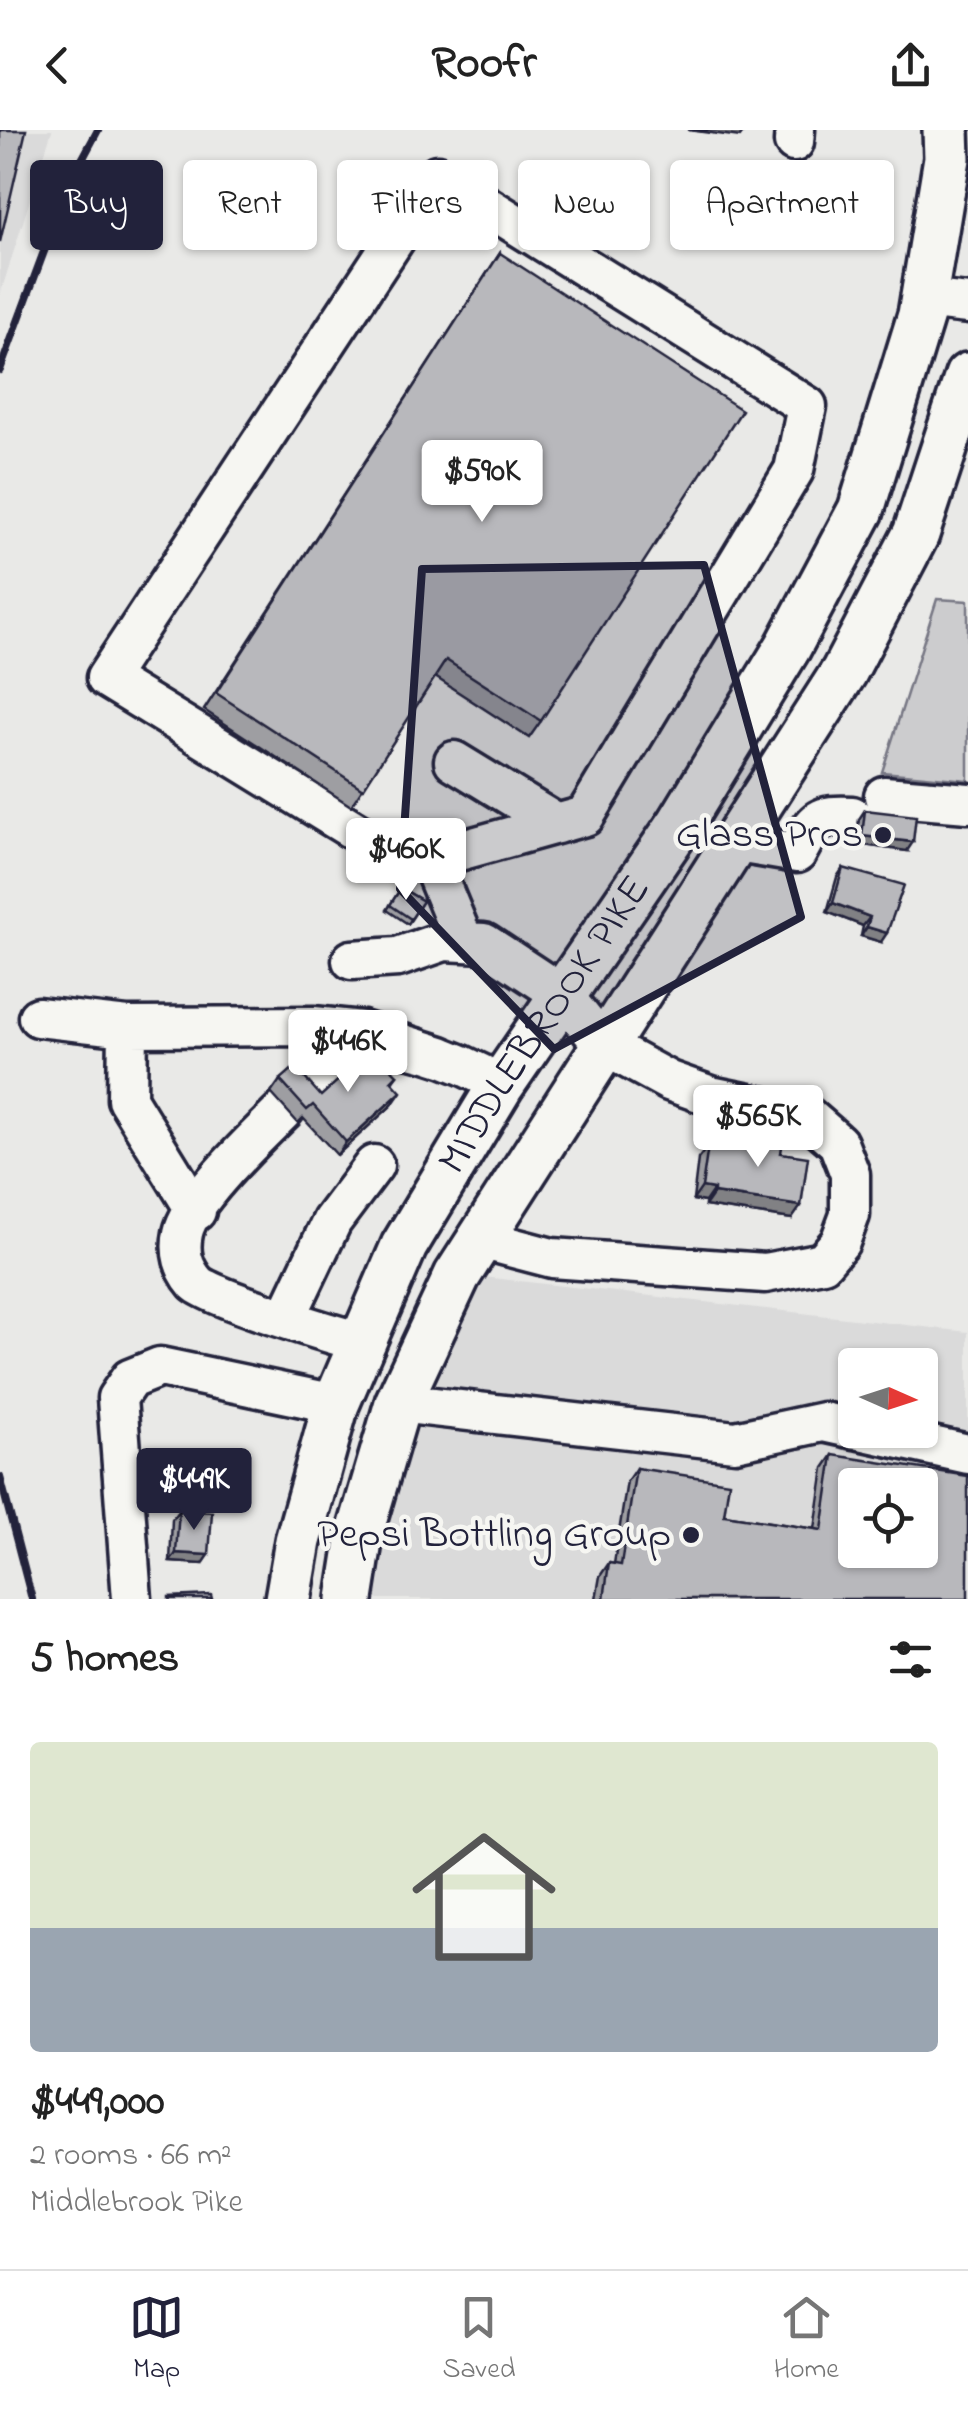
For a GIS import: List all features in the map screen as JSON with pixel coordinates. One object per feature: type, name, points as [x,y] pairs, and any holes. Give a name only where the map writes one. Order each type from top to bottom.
[{"type":"main road","name":"MIDDLEBROOK PIKE","points":[[288,1599],[298,1541],[336,1404],[404,1246],[502,1085],[680,824],[788,646],[861,510],[923,299],[947,158],[946,130]]},
{"type":"main road","name":"MIDDLEBROOK PIKE","points":[[350,1599],[361,1529],[398,1402],[456,1276],[844,672],[916,534],[968,376]]},
{"type":"street","points":[[437,175],[807,406],[794,470],[585,816],[430,859],[365,838],[106,678],[437,175]]},
{"type":"street","points":[[923,299],[968,304]]},
{"type":"street","points":[[454,761],[557,824]]},
{"type":"street","points":[[884,796],[968,803]]},
{"type":"street","points":[[736,843],[797,852],[813,822],[822,816],[852,816]]},
{"type":"street","points":[[430,859],[464,942]]},
{"type":"street","points":[[352,960],[398,956],[444,941],[484,943],[562,995],[602,1045],[669,1081],[712,1096],[807,1116],[838,1143],[850,1174],[850,1215],[840,1242],[823,1262],[766,1273],[552,1258],[480,1239]]},
{"type":"street","points":[[38,1018],[128,1027],[313,1026],[362,1032],[472,1068],[502,1085]]},
{"type":"street","points":[[128,1027],[128,1099],[196,1211]]},
{"type":"street","points":[[362,1342],[199,1286],[182,1261],[183,1230],[214,1182],[343,1052],[380,1044],[440,1056]]},
{"type":"street","points":[[286,1318],[332,1221],[374,1165]]},
{"type":"street","points":[[132,1599],[117,1398],[130,1379],[160,1366],[336,1404]]},
{"type":"street","points":[[398,1402],[735,1442],[823,1422],[838,1426]]},
{"type":"street","points":[[938,1448],[968,1454]]},
{"type":"highlighted area","points":[[704,565],[801,917],[554,1049],[400,889],[422,569]]},
{"type":"shaded area","points":[[0,130],[52,130],[43,160],[30,160],[30,200],[0,295]]},
{"type":"shaded area","points":[[937,599],[968,601],[968,780],[882,772]]},
{"type":"shaded area","points":[[475,1276],[968,1332],[968,1599],[365,1599],[400,1452]]},
{"type":"building","points":[[0,130],[26,130],[0,242]]},
{"type":"building","points":[[500,253],[742,410],[541,721],[446,660],[363,789],[216,693]]},
{"type":"building","points":[[865,810],[916,816],[913,842],[862,836]]},
{"type":"building","points":[[843,868],[904,885],[887,933],[867,927],[870,917],[833,903]]},
{"type":"building","points":[[401,888],[423,901],[411,919],[390,905]]},
{"type":"building","points":[[367,1054],[377,1065],[383,1060],[397,1075],[391,1081],[401,1092],[346,1142],[313,1105],[307,1110],[280,1080],[295,1067],[321,1096]]},
{"type":"building","points":[[759,1124],[785,1127],[781,1153],[808,1157],[801,1206],[714,1193],[714,1189],[702,1187],[708,1146],[756,1150]]},
{"type":"building","name":"Pepsi Bottling Group","points":[[833,1455],[917,1468],[838,1468],[838,1568],[938,1568],[938,1471],[968,1476],[968,1599],[604,1599],[609,1563],[621,1565],[636,1468],[729,1482],[724,1515],[822,1530]]},
{"type":"building","points":[[179,1510],[212,1512],[209,1555],[176,1553]]},
{"type":"building","points":[[211,1595],[212,1599],[169,1599],[169,1597]]},
{"type":"railway","points":[[0,370],[69,184],[98,130]]},
{"type":"railway","points":[[0,1477],[32,1599]]},
{"type":"place","name":"Glass Pros","points":[[883,835]]},
{"type":"place","name":"Pepsi Bottling Group","points":[[691,1535]]}]
